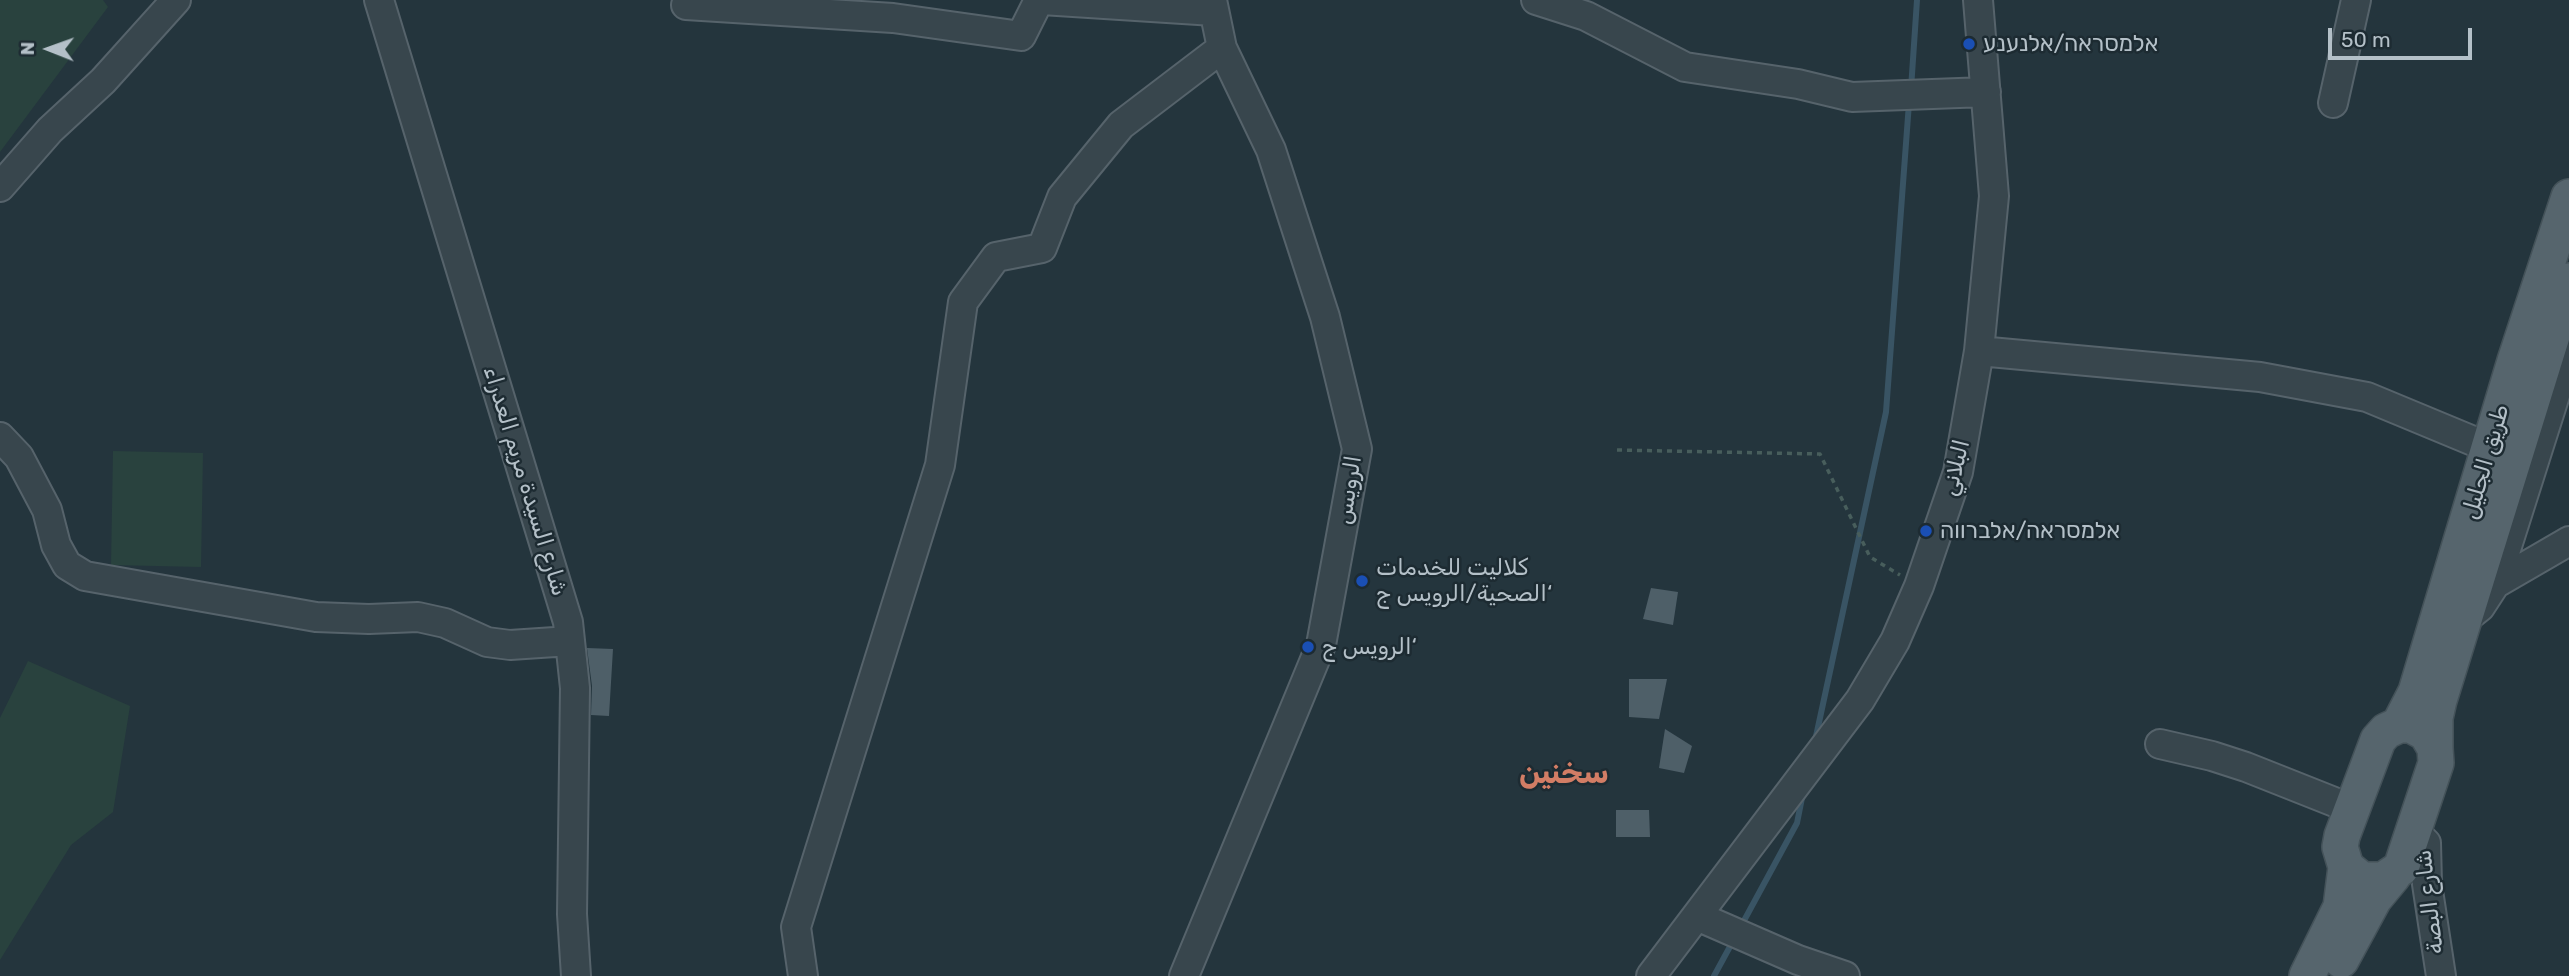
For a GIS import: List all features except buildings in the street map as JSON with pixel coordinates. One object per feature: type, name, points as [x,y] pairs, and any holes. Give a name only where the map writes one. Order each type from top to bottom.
[{"type":"main road","name":"طريق الجليل","points":[[2346,867],[2340,847],[2352,809],[2378,740],[2386,731],[2399,725],[2416,692],[2515,361],[2569,197]]},
{"type":"main road","name":"طريق الجليل","points":[[2393,876],[2406,858],[2436,763],[2435,718],[2439,700],[2569,281]]},
{"type":"main road","points":[[2399,725],[2418,728],[2426,733],[2435,748]]},
{"type":"main road","points":[[2346,867],[2362,880],[2373,882],[2393,876]]},
{"type":"main road","points":[[2307,976],[2341,906],[2346,867]]},
{"type":"main road","points":[[2333,976],[2374,899],[2393,876]]},
{"type":"street","points":[[0,187],[50,130],[103,81],[176,0]]},
{"type":"street","name":"شارع السيدة مريم العدراء","points":[[379,0],[568,622],[575,688],[572,914],[576,976]]},
{"type":"street","points":[[686,5],[892,18],[1021,36],[1040,0],[1213,6]]},
{"type":"street","points":[[1536,0],[1586,16],[1685,67],[1798,83],[1852,97],[1986,92]]},
{"type":"street","name":"البلاني","points":[[1651,976],[1860,700],[1895,640],[1919,586],[1958,472],[1979,351],[1994,196],[1978,0]]},
{"type":"street","points":[[2333,103],[2356,0]]},
{"type":"street","name":"الرويس","points":[[1184,976],[1321,645],[1357,450],[1325,317],[1271,150],[1222,48],[1213,6]]},
{"type":"street","points":[[803,976],[796,927],[940,465],[963,302],[996,257],[1042,248],[1062,197],[1121,125],[1222,48]]},
{"type":"street","points":[[1979,351],[2260,377],[2367,397],[2490,448]]},
{"type":"street","points":[[2465,619],[2480,607],[2496,584],[2569,351]]},
{"type":"street","points":[[0,437],[19,457],[47,510],[57,545],[67,565],[85,576],[316,617],[418,617],[445,623],[487,642],[510,645],[570,641]]},
{"type":"street","points":[[2496,584],[2569,541]]},
{"type":"street","points":[[2160,744],[2246,766],[2352,809]]},
{"type":"street","name":"شارع البصة","points":[[2414,831],[2426,843],[2427,884],[2441,976]]},
{"type":"street","points":[[1697,916],[1798,960],[1845,976]]},
{"type":"path","points":[[1617,450],[1820,454],[1870,557],[1919,586]]},
{"type":"green space","points":[[0,0],[103,0],[108,7],[0,152]]},
{"type":"green space","points":[[113,451],[203,453],[201,567],[111,565]]},
{"type":"green space","points":[[28,661],[130,706],[113,812],[71,845],[0,960],[0,718]]},
{"type":"waterway","points":[[1911,89],[1917,0]]},
{"type":"waterway","points":[[1815,741],[1886,412],[1909,103]]},
{"type":"waterway","points":[[1740,928],[1797,823],[1803,793]]},
{"type":"waterway","points":[[1714,976],[1733,941]]},
{"type":"place","name":"אלמסראה/אלנענע","points":[[1969,44]]},
{"type":"place","name":"אלמסראה/אלברווה","points":[[1926,531]]},
{"type":"place","name":"كلاليت للخدمات الصحية/الرويس ج‘","points":[[1362,581]]},
{"type":"place","name":"الرويس ج‘","points":[[1308,647]]},
{"type":"district","name":"سخنين","points":[[1564,774]]}]
